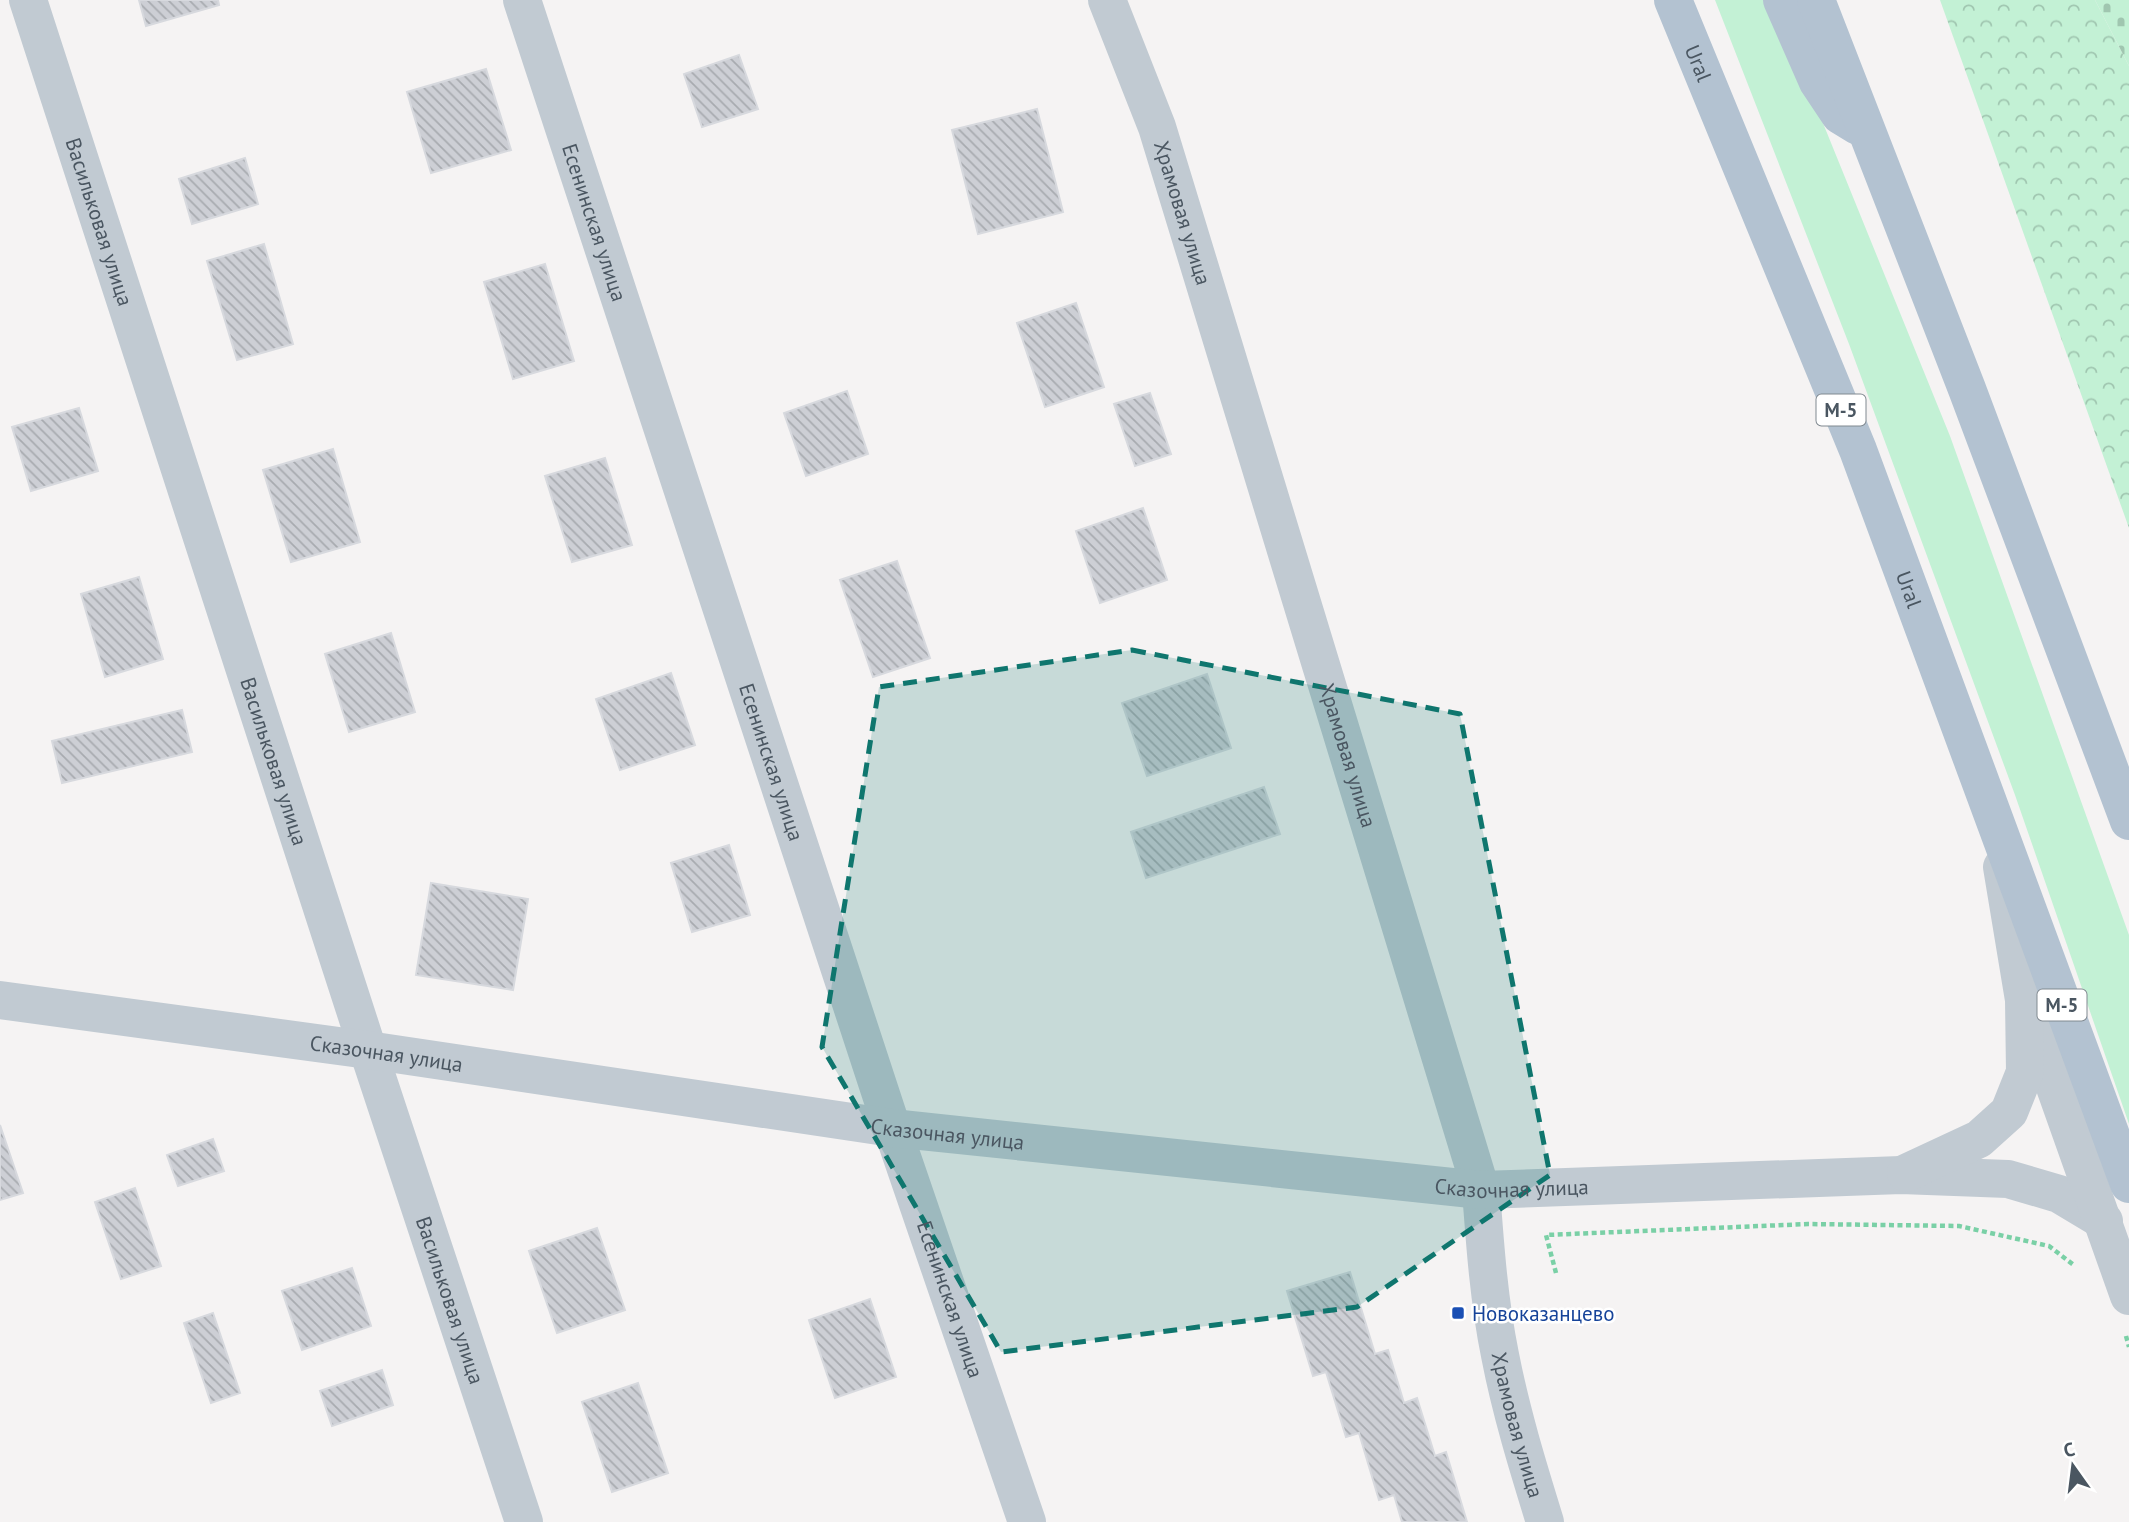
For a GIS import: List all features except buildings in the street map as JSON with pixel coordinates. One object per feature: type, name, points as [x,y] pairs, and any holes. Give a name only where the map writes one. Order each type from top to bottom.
[{"type":"main road","name":"Ural","points":[[1673,0],[1858,450],[2129,1184]]},
{"type":"main road","points":[[1782,0],[1818,82],[1840,115],[1869,133]]},
{"type":"main road","points":[[1816,0],[1869,133],[2129,821]]},
{"type":"street","name":"Васильковая улица","points":[[28,0],[524,1522]]},
{"type":"street","name":"Есенинская улица","points":[[522,0],[892,1128],[1027,1522]]},
{"type":"street","name":"Храмовая улица","points":[[1107,0],[1157,127],[1480,1189],[1487,1271],[1500,1357],[1520,1440],[1545,1522]]},
{"type":"street","points":[[1901,1175],[1979,1139],[2009,1112],[2025,1072],[2024,1000],[1995,825]]},
{"type":"street","name":"Сказочная улица","points":[[0,1000],[368,1050],[892,1128],[1480,1189],[1901,1175],[2008,1179],[2059,1194],[2104,1221]]},
{"type":"street","points":[[2024,1000],[2104,1221],[2126,1311]]},
{"type":"path","points":[[1556,1273],[1546,1235],[1808,1224],[1959,1226],[2049,1246],[2076,1268]]},
{"type":"path","points":[[2126,1311],[2129,1347]]},
{"type":"highlighted area","points":[[1132,650],[1460,714],[1550,1175],[1357,1307],[1001,1352],[822,1047],[879,687]]},
{"type":"green space","points":[[1715,0],[1773,0],[1950,436],[2129,935],[2129,1124],[2015,795],[1849,344]]},
{"type":"green space","points":[[1940,0],[2095,0],[2129,66],[2129,528]]},
{"type":"green space","points":[[2095,0],[2129,0],[2129,66]]},
{"type":"place","name":"Новоказанцево","points":[[1458,1313]]}]
